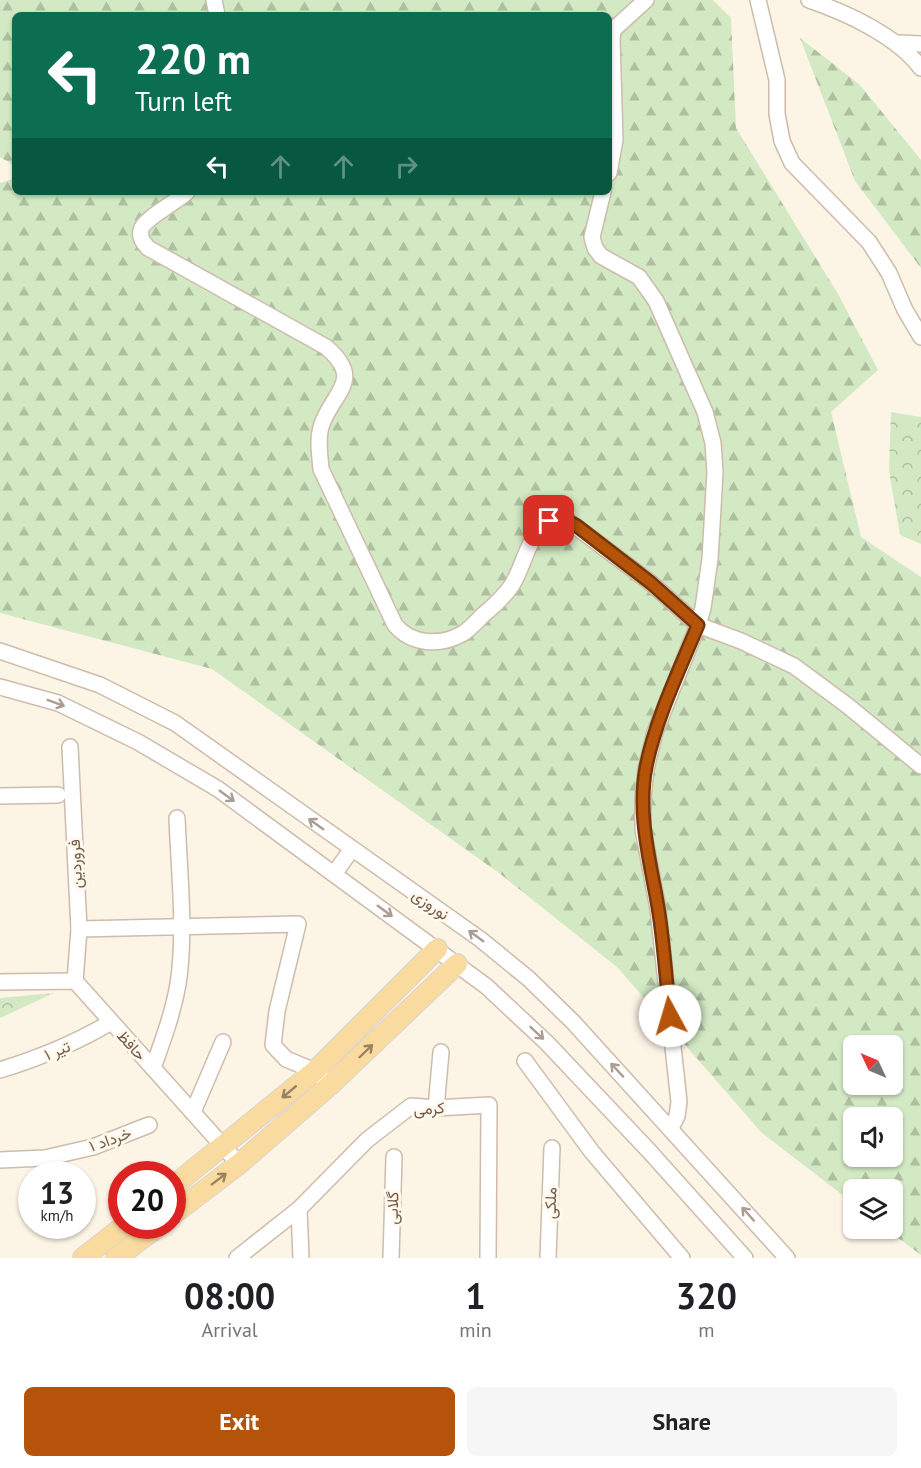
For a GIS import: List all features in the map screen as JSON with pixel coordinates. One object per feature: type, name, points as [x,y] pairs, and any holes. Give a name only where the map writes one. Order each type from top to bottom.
[{"type":"main road","points":[[186,1176],[315,1071],[436,949]]},
{"type":"main road","points":[[186,1204],[239,1164],[329,1086],[457,964]]},
{"type":"main road","points":[[82,1258],[108,1238]]},
{"type":"main road","points":[[116,1258],[142,1239]]},
{"type":"street","points":[[612,156],[615,140],[612,40],[614,30],[646,0]]},
{"type":"street","points":[[758,0],[777,80],[777,114],[782,141],[792,163],[869,242],[889,273],[905,310],[921,337]]},
{"type":"street","points":[[809,0],[856,20],[898,43],[912,55],[921,68]]},
{"type":"street","points":[[898,43],[921,44]]},
{"type":"street","points":[[184,195],[145,223],[141,230],[142,240],[148,248],[326,347],[336,355],[342,366],[345,379],[342,391],[327,413],[320,435],[321,469],[394,625],[402,634],[426,642],[444,641],[464,633],[502,598],[513,583],[536,534],[549,521],[567,520],[651,583],[698,625],[741,641],[794,666],[848,706],[921,766]]},
{"type":"street","points":[[602,195],[592,237],[595,248],[601,256],[639,277],[656,301],[705,412],[713,443],[715,472],[710,559],[703,608],[655,732],[646,768],[643,798],[643,829],[658,909],[679,1102],[677,1116],[671,1128]]},
{"type":"street","name":"نوروزی","points":[[0,651],[100,685],[175,723],[480,939],[529,980],[573,1022],[787,1258]]},
{"type":"street","name":"نوروزی","points":[[0,687],[58,703],[138,742],[218,789],[486,986],[547,1043],[650,1152],[745,1258]]},
{"type":"street","name":"فروردین","points":[[70,747],[79,929],[75,981]]},
{"type":"street","points":[[0,796],[58,795]]},
{"type":"street","points":[[153,1068],[167,1027],[178,983],[181,925],[177,818]]},
{"type":"street","points":[[333,874],[352,849]]},
{"type":"street","points":[[79,929],[298,924],[277,1011],[273,1045],[286,1059],[315,1071],[329,1086]]},
{"type":"street","points":[[0,982],[75,981]]},
{"type":"street","name":"حافظ","points":[[75,981],[239,1164]]},
{"type":"street","name":"تیر ۱","points":[[0,1070],[40,1057],[87,1037],[111,1022]]},
{"type":"street","points":[[193,1112],[223,1042]]},
{"type":"street","points":[[436,1108],[441,1052]]},
{"type":"street","points":[[525,1061],[592,1152],[682,1258]]},
{"type":"street","name":"کرمی","points":[[237,1258],[299,1209],[367,1140],[411,1106],[436,1108],[489,1105],[488,1258]]},
{"type":"street","name":"خرداد ۱","points":[[0,1160],[45,1158],[93,1147],[149,1125]]},
{"type":"street","name":"ملکی","points":[[548,1258],[552,1148]]},
{"type":"street","name":"گلابی","points":[[391,1258],[394,1157]]},
{"type":"street","points":[[299,1209],[301,1258]]},
{"type":"green space","points":[[0,0],[713,0],[731,18],[736,128],[838,294],[878,370],[831,412],[861,537],[921,577],[921,1255],[899,1239],[903,1239],[903,1179],[843,1179],[843,1195],[762,1133],[617,967],[499,873],[212,669],[0,613],[0,183],[12,179],[12,195],[612,195],[612,12],[12,12],[12,164],[0,157]]},
{"type":"green space","points":[[800,38],[860,85],[921,160],[921,268],[855,181]]},
{"type":"green space","points":[[891,412],[921,417],[921,544],[900,535],[889,471]]},
{"type":"green space","points":[[54,993],[0,1018],[0,998]]},
{"type":"route","points":[[549,521],[567,520],[577,526],[651,583],[698,625],[655,732],[646,768],[643,798],[643,829],[658,909],[670,1016]]}]
